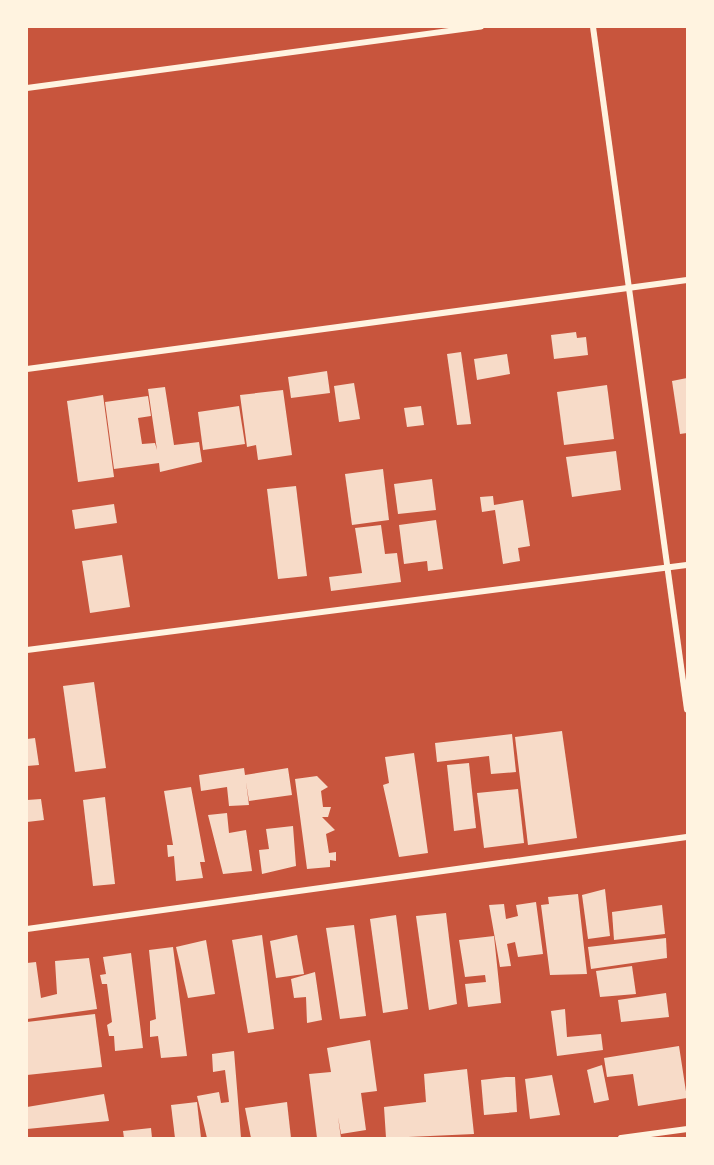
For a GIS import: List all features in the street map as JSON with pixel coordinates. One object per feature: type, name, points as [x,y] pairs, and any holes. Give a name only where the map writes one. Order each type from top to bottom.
[{"type":"street","points":[[27,88],[481,27]]},
{"type":"street","points":[[593,27],[628,286],[670,567],[687,710]]},
{"type":"street","points":[[27,369],[628,286],[687,280]]},
{"type":"street","points":[[27,650],[687,565]]},
{"type":"street","points":[[27,929],[687,837]]},
{"type":"street","points":[[621,1138],[687,1129]]},
{"type":"building","points":[[576,332],[577,338],[586,337],[588,355],[554,359],[551,335]]},
{"type":"building","points":[[461,352],[471,424],[457,425],[447,354]]},
{"type":"building","points":[[507,354],[510,374],[477,380],[474,359]]},
{"type":"building","points":[[327,371],[330,393],[291,398],[288,377]]},
{"type":"building","points":[[687,378],[687,433],[680,434],[672,381]]},
{"type":"building","points":[[354,383],[360,419],[339,422],[334,386]]},
{"type":"building","points":[[607,385],[614,439],[564,445],[557,392]]},
{"type":"building","points":[[165,387],[174,445],[199,442],[202,462],[160,472],[159,463],[114,469],[105,402],[148,396],[151,416],[138,418],[142,444],[155,443],[157,450],[148,389]]},
{"type":"building","points":[[283,390],[292,455],[258,460],[256,445],[247,447],[240,395]]},
{"type":"building","points":[[103,395],[114,477],[78,482],[67,401]]},
{"type":"building","points":[[239,406],[245,444],[203,450],[198,412]]},
{"type":"building","points":[[421,406],[424,425],[407,427],[404,408]]},
{"type":"building","points":[[616,451],[621,490],[572,497],[566,457]]},
{"type":"building","points":[[383,469],[389,520],[352,525],[345,474]]},
{"type":"building","points":[[432,479],[436,510],[398,514],[394,484]]},
{"type":"building","points":[[296,486],[307,576],[278,579],[267,489]]},
{"type":"building","points":[[493,496],[494,505],[523,500],[530,546],[518,548],[520,561],[503,564],[495,510],[482,512],[480,497]]},
{"type":"building","points":[[114,504],[117,523],[75,529],[72,510]]},
{"type":"building","points":[[436,520],[443,569],[428,571],[427,561],[404,564],[399,525]]},
{"type":"building","points":[[381,525],[385,554],[397,553],[401,582],[331,591],[329,577],[362,573],[355,528]]},
{"type":"building","points":[[122,555],[130,607],[90,613],[82,561]]},
{"type":"building","points":[[94,682],[106,768],[75,772],[63,686]]},
{"type":"building","points":[[562,731],[577,838],[528,845],[515,737]]},
{"type":"building","points":[[512,734],[516,772],[491,774],[489,756],[437,762],[435,743]]},
{"type":"building","points":[[35,738],[39,765],[27,766],[27,739]]},
{"type":"building","points":[[414,753],[428,853],[399,857],[383,785],[389,783],[385,757]]},
{"type":"building","points":[[469,763],[476,828],[454,831],[447,765]]},
{"type":"building","points":[[244,768],[245,775],[288,768],[292,795],[249,801],[246,782],[249,805],[229,806],[227,787],[201,791],[199,775]]},
{"type":"building","points":[[317,776],[328,787],[321,791],[323,807],[331,807],[328,817],[322,817],[335,830],[326,834],[329,853],[336,852],[336,861],[330,860],[330,867],[307,869],[295,779]]},
{"type":"building","points":[[191,787],[205,862],[200,862],[203,878],[176,881],[174,856],[168,857],[167,845],[173,845],[164,791]]},
{"type":"building","points":[[518,789],[524,843],[484,848],[477,793]]},
{"type":"building","points":[[105,797],[115,884],[93,886],[83,800]]},
{"type":"building","points":[[41,799],[44,820],[27,822],[27,800]]},
{"type":"building","points":[[227,813],[229,833],[246,830],[252,871],[223,874],[208,815]]},
{"type":"building","points":[[293,826],[296,866],[262,874],[259,850],[269,849],[266,829]]},
{"type":"building","points":[[605,889],[610,936],[588,939],[582,895]]},
{"type":"building","points":[[578,894],[587,974],[550,975],[541,905],[549,904],[548,897]]},
{"type":"building","points":[[536,902],[543,954],[518,957],[515,942],[507,944],[511,966],[500,967],[489,905],[504,904],[506,919],[518,916],[516,905]]},
{"type":"building","points":[[662,905],[665,934],[614,940],[612,912]]},
{"type":"building","points":[[446,913],[457,1004],[429,1010],[416,916]]},
{"type":"building","points":[[396,915],[408,1009],[383,1013],[370,919]]},
{"type":"building","points":[[354,925],[366,1016],[340,1019],[326,928]]},
{"type":"building","points":[[262,935],[274,1029],[248,1033],[232,940]]},
{"type":"building","points":[[297,935],[304,974],[276,978],[270,941]]},
{"type":"building","points":[[494,936],[501,1003],[468,1007],[465,984],[486,982],[485,975],[465,977],[459,940]]},
{"type":"building","points":[[666,938],[667,958],[591,969],[588,947]]},
{"type":"building","points":[[206,940],[215,994],[188,998],[176,947]]},
{"type":"building","points":[[173,947],[187,1056],[161,1058],[158,1036],[150,1037],[150,1021],[156,1019],[149,950]]},
{"type":"building","points":[[131,953],[143,1048],[115,1051],[114,1036],[109,1036],[107,1025],[112,1022],[107,984],[102,984],[100,975],[106,974],[103,957]]},
{"type":"building","points":[[89,958],[97,1009],[27,1019],[27,963],[36,962],[41,998],[57,994],[55,961]]},
{"type":"building","points":[[632,966],[636,994],[600,997],[596,971]]},
{"type":"building","points":[[315,972],[322,1020],[307,1023],[306,997],[294,998],[291,979]]},
{"type":"building","points":[[666,993],[669,1017],[621,1022],[618,1000]]},
{"type":"building","points":[[565,1009],[567,1037],[601,1034],[603,1050],[557,1056],[551,1011]]},
{"type":"building","points":[[95,1014],[102,1067],[27,1075],[27,1022]]},
{"type":"building","points":[[370,1040],[377,1091],[361,1093],[366,1130],[341,1134],[338,1117],[341,1138],[317,1138],[309,1074],[331,1072],[327,1048]]},
{"type":"building","points":[[679,1046],[687,1098],[638,1106],[633,1074],[607,1077],[604,1058]]},
{"type":"building","points":[[234,1051],[241,1138],[207,1138],[197,1096],[219,1092],[221,1103],[229,1102],[225,1070],[213,1072],[212,1054]]},
{"type":"building","points":[[602,1065],[609,1100],[594,1103],[587,1070]]},
{"type":"building","points":[[467,1069],[474,1134],[386,1138],[384,1107],[426,1102],[424,1074]]},
{"type":"building","points":[[552,1075],[560,1115],[530,1119],[525,1079]]},
{"type":"building","points":[[515,1077],[517,1112],[484,1115],[481,1080]]},
{"type":"building","points":[[104,1094],[109,1121],[27,1129],[27,1107]]},
{"type":"building","points":[[197,1102],[201,1138],[175,1138],[171,1105]]},
{"type":"building","points":[[287,1102],[291,1138],[251,1138],[245,1108]]},
{"type":"building","points":[[151,1128],[152,1138],[124,1138],[123,1131]]}]
